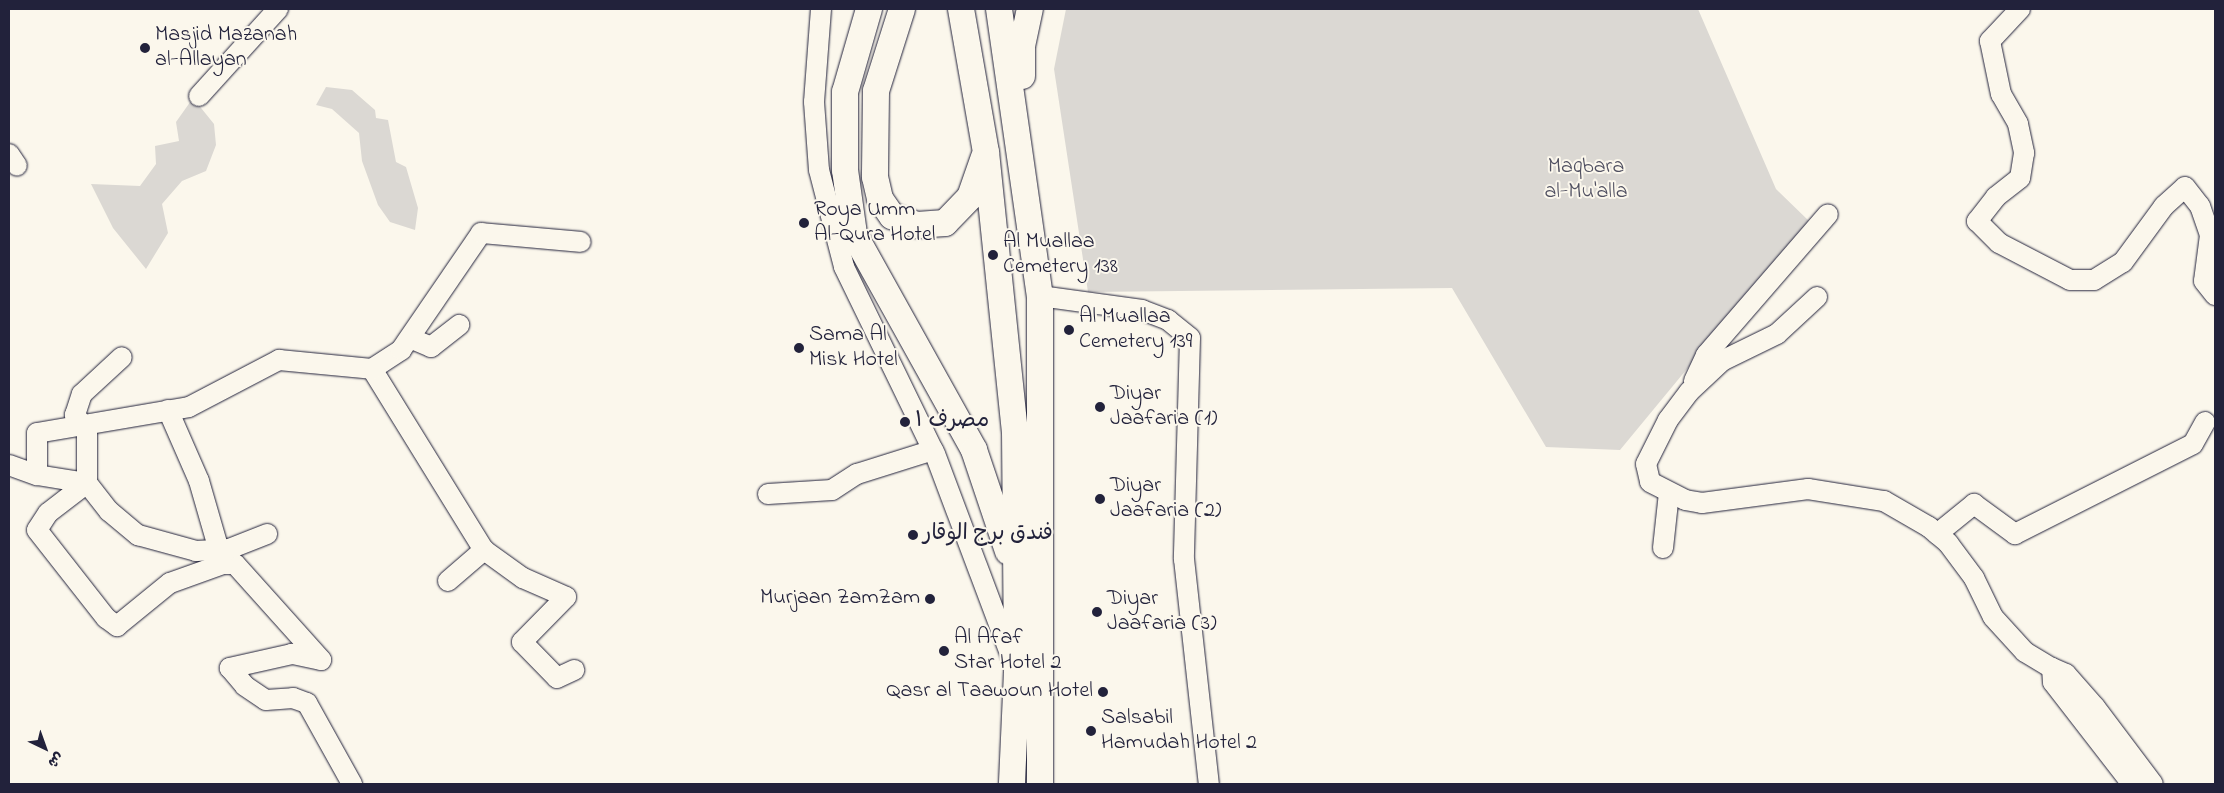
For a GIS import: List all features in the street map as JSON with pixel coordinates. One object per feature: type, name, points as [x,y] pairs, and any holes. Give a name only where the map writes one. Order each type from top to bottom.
[{"type":"main road","points":[[869,9],[845,92],[846,170],[854,234],[974,450],[1016,578]]},
{"type":"main road","points":[[902,9],[876,91],[875,178],[880,200],[892,216],[918,225],[945,223],[970,197],[986,152]]},
{"type":"main road","points":[[961,9],[986,152],[1015,430],[1017,672],[1012,784]]},
{"type":"main road","points":[[999,9],[1022,152],[1040,296],[1040,784]]},
{"type":"main road","points":[[1022,152],[1022,46],[1030,9]]},
{"type":"street","points":[[199,96],[278,9]]},
{"type":"street","points":[[821,9],[814,102],[819,170],[842,258],[933,450],[1017,672]]},
{"type":"street","points":[[2020,9],[1990,41],[2001,94],[2018,124],[2024,153],[2020,178],[1996,197],[1977,221],[1999,243],[2070,280],[2094,280],[2123,262],[2164,206],[2184,187],[2200,206],[2210,235],[2204,280],[2215,294]]},
{"type":"street","points":[[1689,392],[1706,355],[1828,214]]},
{"type":"street","points":[[37,474],[37,433],[189,407],[279,360],[372,368],[401,350],[481,233],[581,242]]},
{"type":"street","points":[[1040,296],[1142,310],[1168,320],[1190,338],[1184,560],[1209,784]]},
{"type":"street","points":[[1817,297],[1777,334],[1722,361],[1689,392],[1668,420],[1646,464],[1650,482],[1669,493],[1702,503],[1808,489],[1884,501],[1937,534],[1974,578],[1994,617],[2025,652],[2066,674],[2095,707],[2154,784]]},
{"type":"street","points":[[410,338],[431,347],[459,325]]},
{"type":"street","points":[[122,357],[82,394],[76,415],[85,426],[86,483],[109,511],[138,535],[221,557],[235,564],[322,660],[292,654],[230,668],[246,686],[266,700],[293,698],[307,703],[352,784]]},
{"type":"street","points":[[372,368],[484,550],[523,578],[566,597],[522,642],[557,678],[574,670]]},
{"type":"street","points":[[168,410],[199,481],[221,557]]},
{"type":"street","points":[[1937,534],[1974,504],[2016,534],[2193,444],[2205,422]]},
{"type":"street","points":[[768,494],[832,490],[857,474],[933,450]]},
{"type":"street","points":[[9,465],[37,474],[86,483]]},
{"type":"street","points":[[86,483],[48,513],[37,530],[106,618],[117,626],[170,583],[267,534]]},
{"type":"street","points":[[1662,548],[1669,493]]},
{"type":"street","points":[[448,581],[484,550]]},
{"type":"street","points":[[2052,668],[2052,682],[2132,784]]},
{"type":"green space","name":"Maqbara al-Mu'alla","points":[[1066,9],[1698,9],[1776,189],[1809,221],[1620,450],[1546,447],[1452,288],[1088,292],[1054,69]]},
{"type":"green space","points":[[326,87],[352,90],[375,110],[376,118],[388,120],[396,162],[406,167],[418,208],[415,230],[390,222],[378,205],[362,161],[359,133],[332,109],[316,105]]},
{"type":"green space","points":[[193,98],[214,124],[216,145],[206,171],[182,181],[162,204],[168,233],[146,269],[113,228],[91,184],[140,186],[156,164],[155,146],[179,141],[176,122]]},
{"type":"place","name":"Masjid Mazanah al-Allayan","points":[[145,48]]},
{"type":"place","name":"Roya Umm Al-Qura Hotel","points":[[804,223]]},
{"type":"place","name":"Al Muallaa Cemetery 138","points":[[993,255]]},
{"type":"place","name":"Al Muallaa Cemetery 139","points":[[1069,330]]},
{"type":"place","name":"Sama Al Misk Hotel","points":[[799,348]]},
{"type":"place","name":"Diyar Jaafaria (1)","points":[[1100,407]]},
{"type":"place","name":"مصرف ١","points":[[905,422]]},
{"type":"place","name":"Diyar Jaafaria (2)","points":[[1100,499]]},
{"type":"place","name":"فندق برج الوقار","points":[[913,535]]},
{"type":"place","name":"Murjaan ZamZam","points":[[930,599]]},
{"type":"place","name":"Diyar Jaafaria (3)","points":[[1097,612]]},
{"type":"place","name":"Al Afaf Star Hotel 2","points":[[944,651]]},
{"type":"place","name":"Qasr al Taawoun Hotel","points":[[1103,692]]},
{"type":"place","name":"Salsabil Hamudah Hotel 2","points":[[1091,731]]}]
